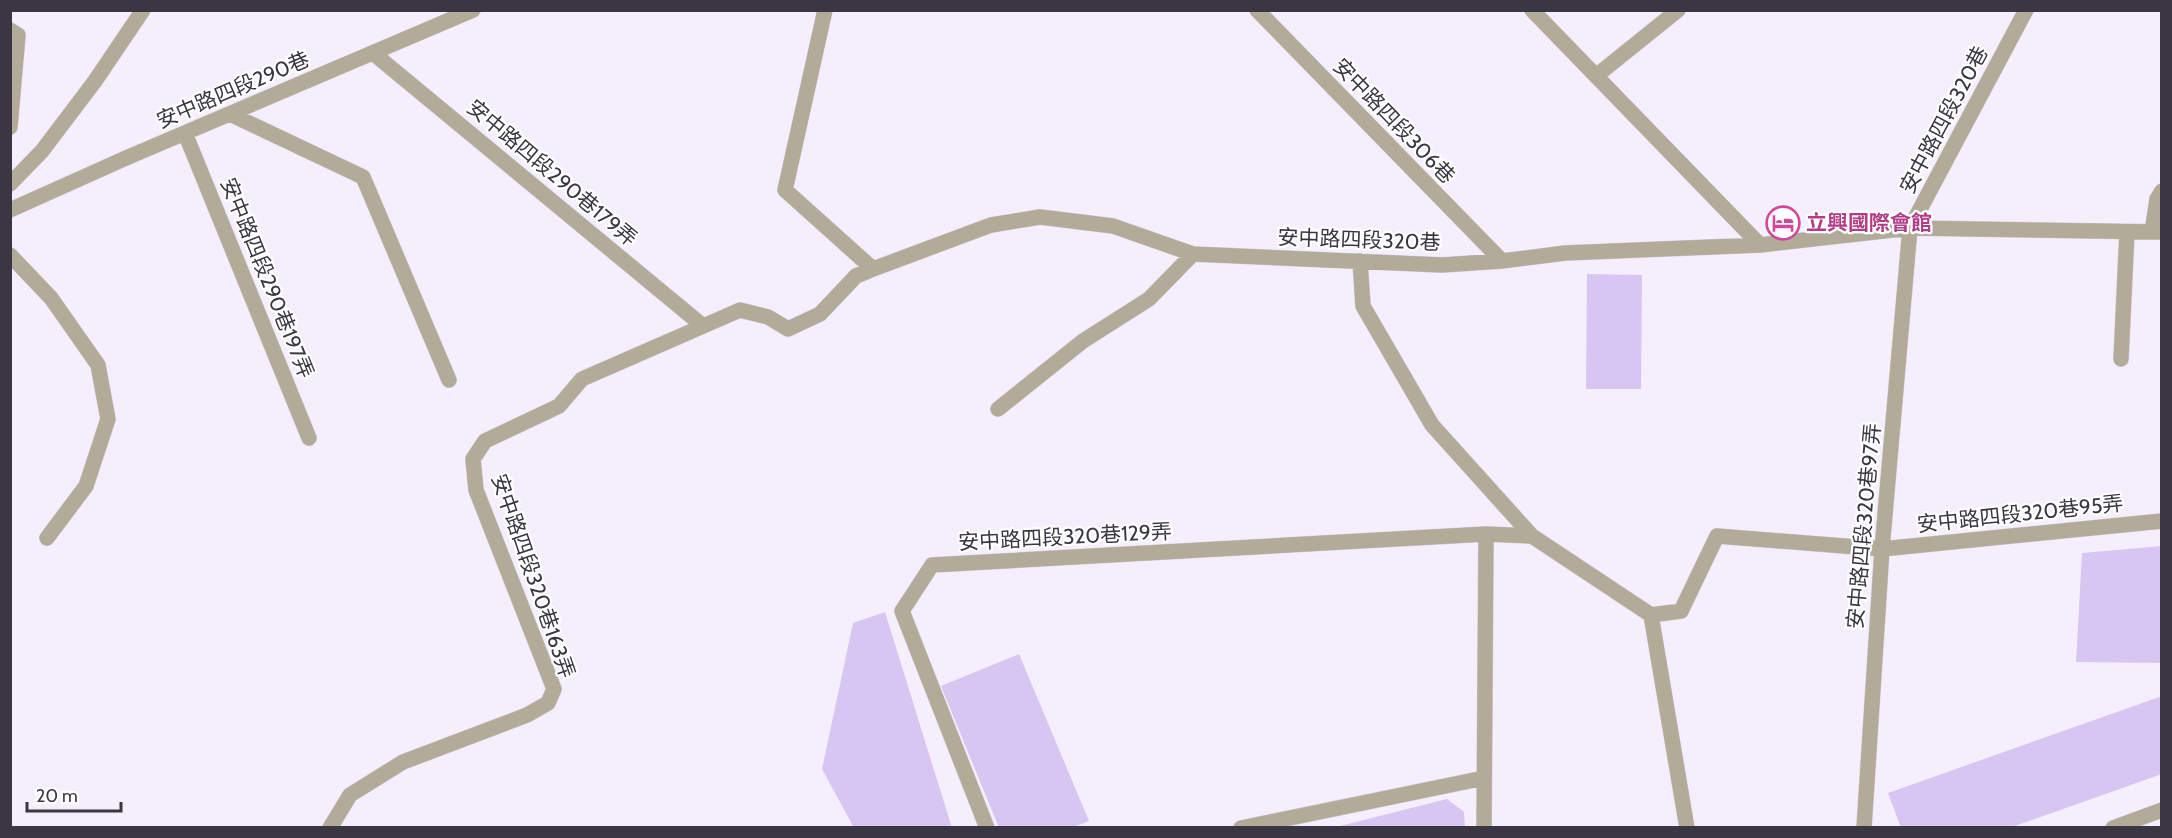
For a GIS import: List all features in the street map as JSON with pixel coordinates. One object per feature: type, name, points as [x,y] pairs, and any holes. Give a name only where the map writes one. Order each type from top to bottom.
[{"type":"street","points":[[12,176],[42,151],[95,81],[142,10]]},
{"type":"street","name":"安中路四段290巷","points":[[10,210],[473,10]]},
{"type":"street","points":[[825,10],[785,190],[873,269]]},
{"type":"street","name":"安中路四段306巷","points":[[1257,10],[1502,261]]},
{"type":"street","points":[[1532,10],[1760,244]]},
{"type":"street","points":[[1596,76],[1678,10]]},
{"type":"street","name":"安中路四段320巷","points":[[873,269],[991,225],[1040,217],[1113,226],[1193,254],[1442,265],[1502,261],[1565,253],[1760,244],[1910,228],[2026,10]]},
{"type":"street","points":[[10,30],[18,35],[10,127]]},
{"type":"street","name":"安中路四段290巷179弄","points":[[373,53],[704,326]]},
{"type":"street","points":[[230,114],[363,177],[449,380]]},
{"type":"street","name":"安中路四段290巷197弄","points":[[185,133],[309,438]]},
{"type":"street","points":[[1910,228],[2157,232],[2157,200],[2162,191]]},
{"type":"street","name":"安中路四段320巷97弄","points":[[1864,828],[1882,549],[1910,228]]},
{"type":"street","points":[[2121,359],[2127,232]]},
{"type":"street","points":[[998,410],[1083,340],[1149,299],[1193,254]]},
{"type":"street","points":[[10,255],[51,298],[98,365],[108,419],[86,486],[47,538]]},
{"type":"street","points":[[1360,261],[1363,306],[1432,425],[1532,536],[1651,615],[1688,828]]},
{"type":"street","name":"安中路四段320巷163弄","points":[[330,828],[350,795],[404,762],[527,715],[548,703],[554,689],[476,490],[474,459],[485,441],[559,406],[582,379],[740,310],[768,317],[788,328],[820,314],[856,276],[873,269]]},
{"type":"street","name":"安中路四段320巷95弄","points":[[1651,615],[1681,611],[1717,536],[1882,549],[2162,521]]},
{"type":"street","points":[[1484,828],[1486,534]]},
{"type":"street","name":"安中路四段320巷129弄","points":[[987,828],[902,611],[932,565],[1486,534],[1532,536]]},
{"type":"street","points":[[1241,828],[1484,778]]},
{"type":"street","points":[[2113,828],[2162,810]]},
{"type":"building","points":[[1587,274],[1642,275],[1641,389],[1586,389]]},
{"type":"building","points":[[2162,546],[2162,663],[2076,662],[2082,553]]},
{"type":"building","points":[[885,612],[952,828],[854,828],[822,769],[853,623]]},
{"type":"building","points":[[1019,654],[1089,821],[1072,828],[999,828],[941,686]]},
{"type":"building","points":[[2162,696],[2162,774],[2009,828],[1901,828],[1888,793]]},
{"type":"building","points":[[1447,799],[1464,812],[1465,828],[1332,828]]},
{"type":"place","name":"立興國際會館","points":[[1783,223]]}]
